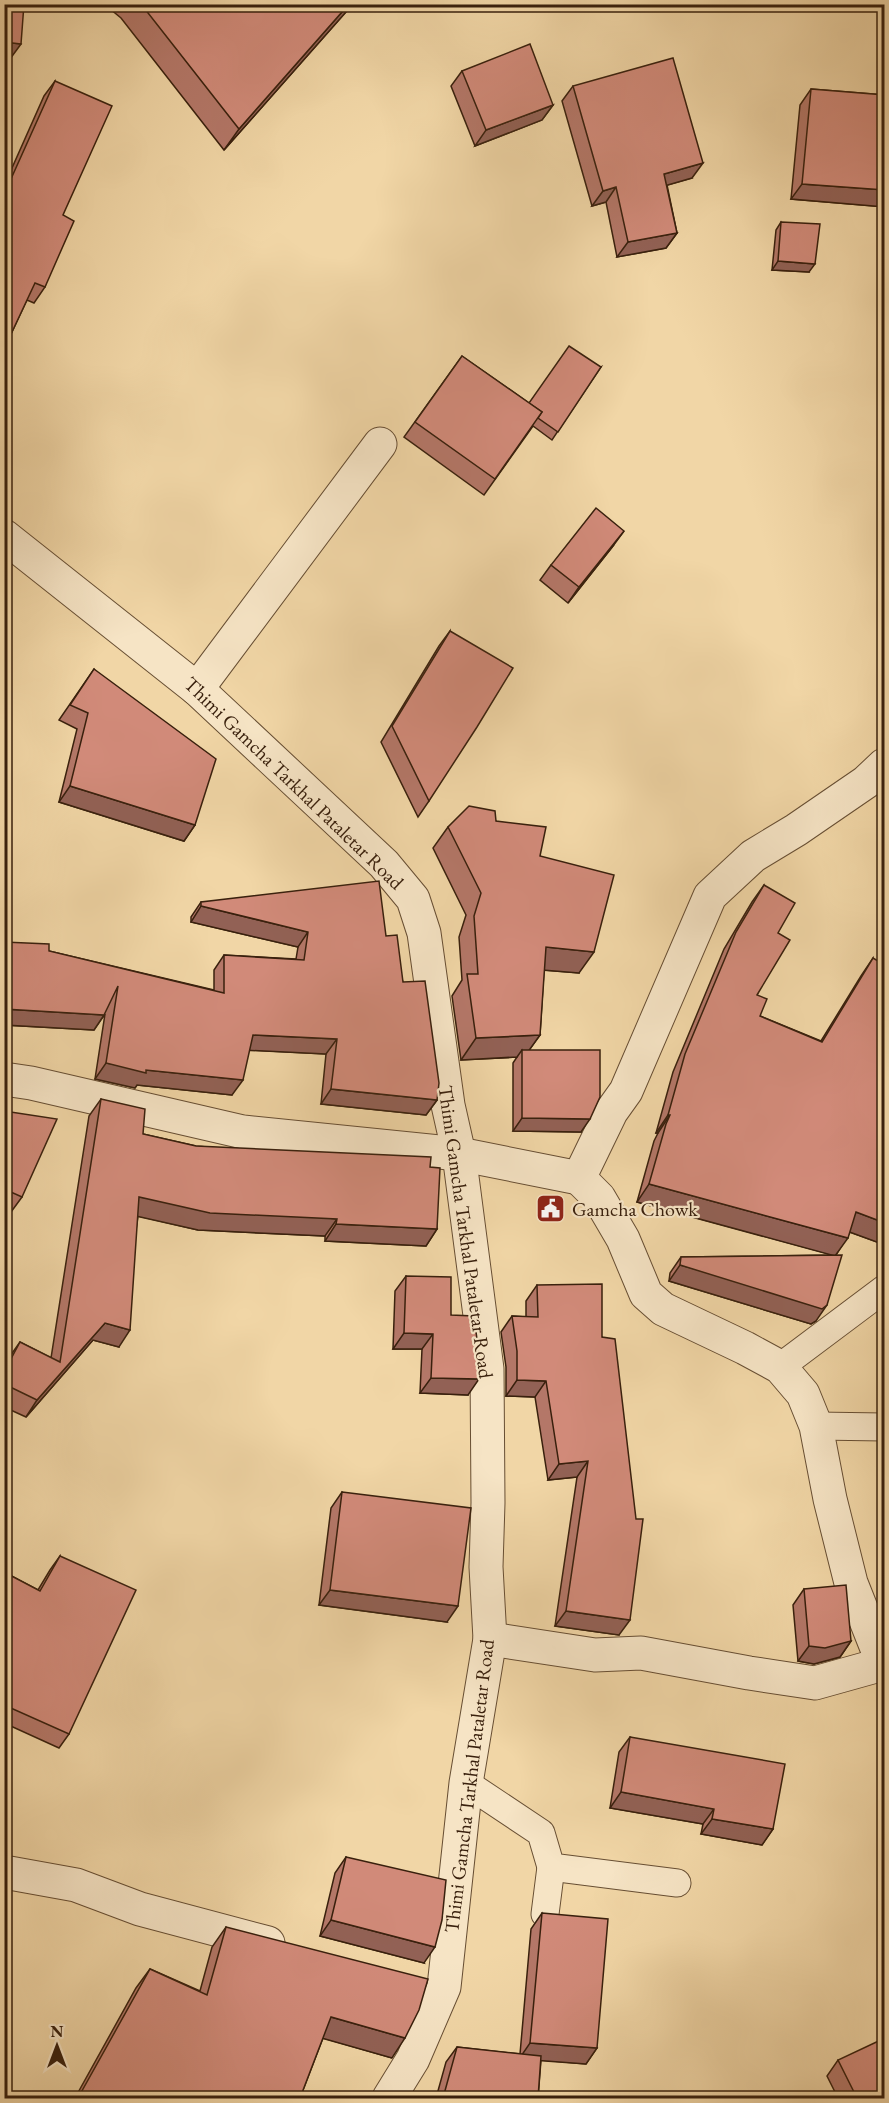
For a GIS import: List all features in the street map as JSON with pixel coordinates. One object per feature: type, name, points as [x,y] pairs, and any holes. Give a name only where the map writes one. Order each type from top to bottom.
[{"type":"street","points":[[197,689],[380,444]]},
{"type":"street","name":"Thimi Gamcha Tarkhal Pataletar Road","points":[[4,536],[197,689],[384,864],[413,899],[424,933],[448,1105],[459,1154],[487,1369],[486,1567],[490,1639],[466,1783],[444,1987],[413,2059],[389,2098]]},
{"type":"street","points":[[579,1178],[611,1112],[626,1091],[710,896],[753,856],[814,818],[866,782],[885,765]]},
{"type":"street","points":[[4,1079],[243,1132],[459,1154],[579,1178],[599,1198],[623,1239],[646,1294],[663,1309],[780,1367],[802,1394],[816,1426],[830,1499],[851,1583],[884,1665],[815,1683],[641,1653],[595,1655],[490,1639]]},
{"type":"street","points":[[4,1872],[76,1885],[140,1909],[298,1950]]},
{"type":"street","points":[[410,1979],[444,1987]]},
{"type":"lane","points":[[780,1367],[885,1289]]},
{"type":"lane","points":[[816,1426],[885,1427]]},
{"type":"lane","points":[[466,1783],[541,1833],[551,1867],[545,1914]]},
{"type":"lane","points":[[551,1867],[677,1883]]},
{"type":"building","points":[[4,4],[24,4],[21,44],[4,42]]},
{"type":"building","points":[[141,4],[349,4],[239,129]]},
{"type":"building","points":[[530,44],[553,105],[486,130],[462,71]]},
{"type":"building","points":[[673,58],[703,163],[664,174],[677,233],[628,242],[616,187],[603,191],[573,86]]},
{"type":"building","points":[[55,81],[112,106],[63,215],[74,221],[45,287],[35,283],[4,349],[4,189],[6,190]]},
{"type":"building","points":[[811,89],[885,95],[885,190],[802,184]]},
{"type":"building","points":[[781,222],[820,224],[815,264],[778,261]]},
{"type":"building","points":[[569,346],[601,367],[558,432],[538,418],[542,412],[529,403]]},
{"type":"building","points":[[462,356],[542,412],[495,479],[415,422]]},
{"type":"building","points":[[596,508],[624,531],[579,587],[551,565]]},
{"type":"building","points":[[450,631],[513,668],[429,801],[392,726]]},
{"type":"building","points":[[94,669],[216,759],[195,825],[70,786],[88,713],[70,705]]},
{"type":"building","points":[[469,806],[495,811],[496,821],[546,827],[540,856],[614,875],[594,952],[546,947],[540,1035],[476,1038],[467,974],[478,974],[474,916],[481,893],[448,827]]},
{"type":"building","points":[[379,881],[386,936],[397,935],[403,982],[425,981],[439,1083],[437,1100],[331,1089],[337,1039],[253,1035],[243,1080],[146,1070],[146,1073],[106,1063],[118,986],[104,1015],[4,1009],[4,942],[49,944],[49,951],[224,993],[224,955],[304,960],[308,932],[201,906],[201,902]]},
{"type":"building","points":[[764,885],[795,903],[778,933],[790,940],[757,995],[767,999],[760,1016],[822,1042],[873,958],[885,965],[885,1223],[856,1212],[848,1238],[649,1184],[670,1115],[668,1115],[685,1054],[736,932]]},
{"type":"building","points":[[522,1050],[600,1050],[600,1097],[590,1119],[522,1118]]},
{"type":"building","points":[[101,1099],[145,1109],[143,1134],[196,1146],[431,1157],[430,1167],[440,1168],[437,1229],[336,1224],[337,1219],[210,1213],[139,1197],[130,1330],[105,1323],[37,1400],[4,1384],[4,1372],[20,1342],[60,1362]]},
{"type":"building","points":[[4,1111],[57,1119],[22,1197],[4,1189]]},
{"type":"building","points":[[842,1255],[827,1305],[822,1309],[680,1265],[681,1257]]},
{"type":"building","points":[[406,1276],[451,1277],[451,1315],[474,1316],[479,1355],[479,1379],[431,1378],[433,1334],[404,1333]]},
{"type":"building","points":[[602,1284],[602,1337],[615,1339],[636,1519],[643,1519],[630,1620],[566,1611],[588,1461],[559,1464],[546,1381],[517,1380],[517,1351],[512,1316],[538,1317],[537,1285]]},
{"type":"building","points":[[342,1492],[471,1508],[458,1606],[330,1590]]},
{"type":"building","points":[[60,1556],[136,1590],[69,1734],[4,1705],[4,1572],[40,1591]]},
{"type":"building","points":[[846,1585],[851,1641],[825,1648],[809,1646],[804,1589]]},
{"type":"building","points":[[630,1737],[785,1764],[773,1829],[712,1819],[714,1809],[621,1792]]},
{"type":"building","points":[[346,1857],[446,1880],[442,1920],[435,1947],[331,1920]]},
{"type":"building","points":[[542,1913],[608,1919],[597,2048],[530,2043]]},
{"type":"building","points":[[226,1927],[428,1979],[419,2010],[405,2038],[331,2017],[300,2098],[78,2098],[150,1969],[207,1995]]},
{"type":"building","points":[[885,2038],[885,2098],[857,2098],[838,2060]]},
{"type":"building","points":[[457,2047],[541,2056],[538,2098],[443,2098]]},
{"type":"place","name":"Gamcha Chowk","points":[[551,1209]]}]
